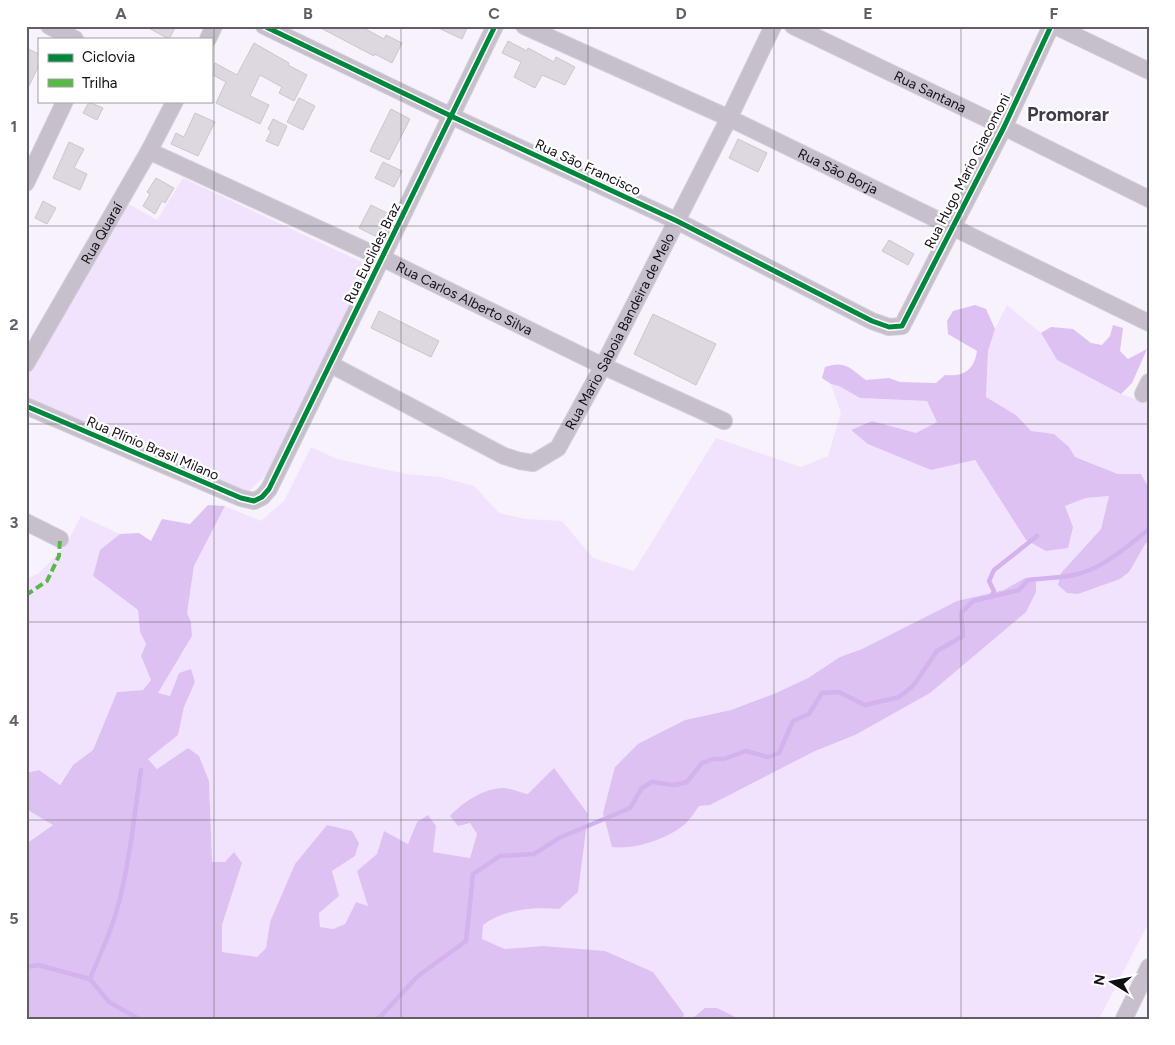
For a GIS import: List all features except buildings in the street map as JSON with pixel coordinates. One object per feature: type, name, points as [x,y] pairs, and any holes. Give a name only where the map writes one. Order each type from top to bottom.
[{"type":"street","points":[[49,26],[73,38]]},
{"type":"street","points":[[208,38],[214,26]]},
{"type":"street","name":"Rua São Francisco","points":[[264,26],[451,116],[677,221],[872,321],[889,327],[902,326]]},
{"type":"street","name":"Rua Euclides Braz","points":[[269,489],[495,26]]},
{"type":"street","name":"Rua São Borja","points":[[524,26],[729,118],[1149,323]]},
{"type":"street","name":"Rua Mario Saboia Bandeira de Melo","points":[[330,364],[504,456],[533,463],[558,448],[603,366],[677,221],[773,26]]},
{"type":"street","name":"Rua Santana","points":[[793,26],[1149,199]]},
{"type":"street","name":"Rua Hugo Mario Giacomoni","points":[[902,326],[1004,127],[1051,26]]},
{"type":"street","points":[[1055,26],[1149,71]]},
{"type":"street","points":[[26,183],[32,157],[64,102]]},
{"type":"street","name":"Rua Quaraí","points":[[26,364],[174,102]]},
{"type":"street","name":"Rua Carlos Alberto Silva","points":[[148,151],[382,258],[603,366],[724,421]]},
{"type":"street","name":"Rua Plínio Brasil Milano","points":[[26,406],[241,498],[254,501],[262,497],[269,489]]},
{"type":"street","points":[[26,522],[60,539]]},
{"type":"street","points":[[1124,1019],[1149,967]]},
{"type":"shaded area","points":[[183,178],[368,265],[267,474],[249,491],[226,487],[26,399],[26,378],[127,203],[157,220]]},
{"type":"shaded area","points":[[975,305],[986,309],[995,329],[988,351],[986,397],[1016,415],[1031,431],[1054,434],[1069,447],[1075,457],[1118,474],[1141,474],[1149,488],[1149,543],[1146,543],[1129,572],[1120,579],[1078,594],[1067,593],[1058,585],[1061,573],[1101,529],[1109,496],[1086,498],[1065,506],[1073,527],[1068,548],[1046,551],[1026,540],[975,460],[931,470],[868,444],[851,430],[872,421],[916,433],[937,422],[927,401],[860,398],[822,378],[825,367],[838,364],[847,366],[866,380],[889,378],[900,382],[936,383],[945,375],[963,373],[971,367],[976,358],[977,351],[948,334],[947,321],[953,311]]},
{"type":"shaded area","points":[[1007,305],[1041,333],[1057,360],[1121,394],[1149,404],[1149,488],[1141,474],[1118,474],[1075,457],[1069,447],[1054,434],[1031,432],[1016,415],[986,397],[988,351],[995,329]]},
{"type":"shaded area","points":[[1113,325],[1123,328],[1120,351],[1128,359],[1147,349],[1132,383],[1121,394],[1057,360],[1041,333],[1051,327],[1073,329],[1091,343],[1102,345],[1110,336]]},
{"type":"shaded area","points":[[831,384],[839,386],[860,398],[927,401],[937,422],[916,433],[872,421],[851,430],[931,470],[975,460],[1026,540],[1073,527],[1065,506],[1086,498],[1109,496],[1101,529],[1061,573],[1129,572],[1146,543],[1149,543],[1149,922],[1099,1019],[683,1019],[684,1014],[542,946],[505,949],[482,939],[483,925],[500,915],[529,909],[559,909],[528,794],[508,789],[490,790],[475,796],[450,816],[470,823],[477,834],[470,858],[433,852],[436,826],[417,822],[408,844],[384,831],[377,855],[358,871],[368,906],[356,902],[345,924],[333,929],[320,927],[319,913],[339,896],[332,871],[355,856],[358,843],[270,922],[266,948],[258,957],[222,952],[222,925],[242,863],[212,862],[209,781],[188,748],[157,769],[148,759],[178,735],[184,707],[195,682],[179,673],[170,696],[158,693],[192,636],[191,622],[187,613],[194,566],[225,506],[261,521],[284,501],[311,447],[337,459],[406,474],[440,477],[474,486],[499,513],[526,519],[562,521],[593,558],[634,571],[716,438],[801,467],[828,456],[841,413]],"holes":[[[1025,578],[855,735],[813,752],[710,805],[699,806],[686,823],[685,720],[731,710],[776,693],[808,678],[840,657],[862,649],[957,601],[1004,590]]]},
{"type":"shaded area","points":[[208,505],[225,506],[194,566],[187,613],[191,622],[192,636],[158,693],[170,696],[179,673],[191,669],[195,682],[184,707],[178,735],[148,759],[157,769],[188,748],[199,756],[209,781],[212,862],[225,862],[234,852],[242,863],[222,925],[222,952],[257,957],[266,948],[270,922],[295,864],[327,825],[352,831],[359,843],[355,856],[332,871],[339,896],[319,913],[320,927],[333,929],[345,924],[356,902],[368,906],[357,871],[377,854],[384,831],[408,844],[417,822],[428,815],[436,826],[433,852],[470,858],[477,834],[470,823],[458,826],[450,816],[475,796],[490,790],[505,788],[528,794],[554,768],[588,814],[578,892],[559,909],[539,908],[500,915],[483,925],[482,939],[505,949],[542,946],[605,951],[653,972],[684,1014],[683,1019],[26,1019],[26,844],[53,825],[26,809],[26,773],[39,770],[60,785],[73,765],[93,750],[117,692],[143,690],[151,680],[141,656],[146,644],[140,632],[138,610],[93,576],[100,550],[120,534],[139,533],[151,541],[162,519],[190,524]]},
{"type":"shaded area","points":[[81,516],[120,534],[100,550],[93,576],[138,610],[140,632],[146,644],[141,656],[151,680],[143,690],[117,692],[93,750],[73,765],[59,785],[39,770],[26,773],[26,579],[39,573],[66,545]]},
{"type":"shaded area","points":[[1025,578],[1036,581],[1036,592],[1026,612],[930,693],[855,735],[813,752],[710,805],[699,806],[685,824],[660,839],[630,847],[612,847],[603,813],[615,767],[638,744],[685,720],[731,710],[776,693],[808,678],[840,657],[862,649],[957,601],[1004,590]]},
{"type":"shaded area","points":[[26,809],[53,825],[26,844]]},
{"type":"shaded area","points":[[705,1008],[717,1008],[739,1019],[692,1019]]},
{"type":"waterway","points":[[375,1019],[380,1017],[418,976],[466,941],[473,874],[500,856],[534,854],[559,838],[630,808],[642,788],[652,782],[675,785],[687,782],[702,763],[713,759],[724,759],[746,751],[768,757],[779,753],[793,721],[809,714],[822,693],[839,692],[865,705],[899,697],[913,686],[937,651],[963,636],[961,613],[973,601],[1019,590],[1028,580],[1068,576],[1095,568],[1149,529]]},
{"type":"waterway","points":[[991,597],[994,591],[989,581],[994,570],[1037,536]]},
{"type":"waterway","points":[[90,979],[110,932],[123,887],[141,770]]},
{"type":"waterway","points":[[26,967],[38,965],[90,979],[109,1002],[139,1019]]},
{"type":"marked path","points":[[26,595],[47,581],[59,556],[60,539]]},
{"type":"cycle path","points":[[264,26],[451,116],[677,221],[872,321],[889,327],[902,326],[1004,127],[1051,26]]},
{"type":"cycle path","points":[[26,406],[241,498],[254,501],[262,497],[269,489],[495,26]]},
{"type":"district","name":"Promorar","points":[[1068,114]]}]
